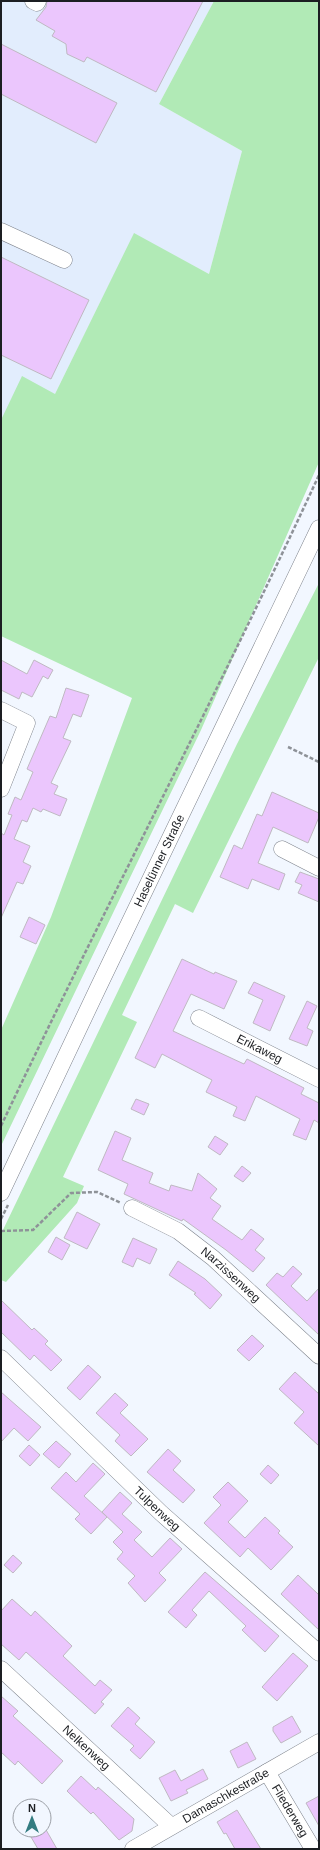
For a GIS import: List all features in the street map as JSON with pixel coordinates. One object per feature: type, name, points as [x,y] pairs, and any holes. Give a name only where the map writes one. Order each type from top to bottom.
[{"type":"street","points":[[33,1],[37,3],[38,1]]},
{"type":"street","points":[[1,231],[64,260]]},
{"type":"street","name":"Haselünner Straße","points":[[1,1193],[319,528]]},
{"type":"street","points":[[1,710],[27,723],[1,789]]},
{"type":"street","points":[[282,849],[319,868]]},
{"type":"street","name":"Erikaweg","points":[[199,1018],[319,1079]]},
{"type":"street","name":"Narzissenweg","points":[[132,1208],[178,1231],[213,1258],[319,1356]]},
{"type":"street","name":"Tulpenweg","points":[[1,1358],[161,1513],[319,1652]]},
{"type":"street","name":"Nelkenweg","points":[[1,1669],[171,1826]]},
{"type":"street","name":"Damaschkestraße","points":[[133,1849],[319,1742]]},
{"type":"street","name":"Fliederweg","points":[[267,1772],[313,1849]]},
{"type":"path","points":[[1,1126],[68,985],[174,774],[319,475]]},
{"type":"path","points":[[288,748],[319,762]]},
{"type":"path","points":[[1,1231],[33,1230],[72,1193],[97,1192],[132,1208]]},
{"type":"shaded area","points":[[1,1],[214,1],[159,104],[242,151],[209,274],[134,234],[55,394],[1,420]]},
{"type":"green space","points":[[214,1],[319,1],[319,462],[201,730],[1,1146],[1,1030],[51,917],[132,698],[1,636],[1,420],[22,376],[55,394],[134,233],[209,274],[242,151],[159,104]]},
{"type":"green space","points":[[319,583],[319,657],[193,913],[175,904],[122,1015],[137,1022],[63,1177],[84,1186],[77,1203],[6,1282],[1,1280],[1,1234],[237,744]]},
{"type":"building","points":[[47,1],[203,1],[156,92],[87,57],[84,62],[67,54],[66,44],[52,36],[55,31],[36,20],[46,7]]},
{"type":"building","points":[[1,44],[117,103],[96,143],[1,94]]},
{"type":"building","points":[[1,257],[89,300],[51,379],[1,355]]},
{"type":"building","points":[[1,660],[27,674],[34,660],[53,670],[48,679],[43,676],[32,697],[22,692],[19,699],[1,690]]},
{"type":"building","points":[[66,688],[89,695],[81,717],[73,714],[63,738],[71,741],[51,783],[58,786],[54,794],[67,799],[60,816],[43,809],[41,812],[33,808],[27,822],[22,820],[14,839],[30,846],[23,862],[31,866],[23,884],[17,882],[1,918],[1,833],[4,835],[12,815],[8,814],[15,797],[21,800],[33,772],[27,769],[50,716],[56,718]]},
{"type":"building","points":[[272,792],[319,813],[319,817],[308,843],[273,827],[258,863],[285,874],[279,890],[252,879],[248,889],[220,877],[234,845],[242,849],[257,814],[262,816]]},
{"type":"building","points":[[300,872],[319,879],[319,902],[298,893],[302,885],[295,882]]},
{"type":"building","points":[[29,917],[45,925],[36,944],[20,937]]},
{"type":"building","points":[[182,959],[214,974],[215,972],[237,981],[224,1009],[191,994],[173,1031],[244,1064],[247,1059],[304,1088],[301,1094],[319,1103],[319,1123],[314,1120],[306,1140],[293,1135],[300,1119],[256,1096],[245,1121],[233,1116],[237,1107],[206,1092],[212,1080],[162,1054],[155,1068],[135,1058]]},
{"type":"building","points":[[254,982],[285,996],[270,1031],[253,1023],[263,1000],[248,993]]},
{"type":"building","points":[[307,1001],[317,1006],[307,1028],[313,1031],[307,1046],[289,1039]]},
{"type":"building","points":[[136,1099],[149,1104],[144,1115],[131,1109]]},
{"type":"building","points":[[115,1131],[131,1138],[122,1160],[153,1173],[149,1183],[169,1191],[171,1185],[192,1191],[198,1173],[217,1189],[210,1198],[221,1206],[212,1219],[242,1240],[251,1229],[264,1239],[255,1250],[265,1258],[253,1272],[226,1250],[183,1219],[182,1221],[124,1194],[128,1184],[98,1170]]},
{"type":"building","points":[[215,1136],[228,1144],[220,1155],[208,1147]]},
{"type":"building","points":[[242,1166],[251,1173],[243,1182],[234,1176]]},
{"type":"building","points":[[77,1212],[100,1224],[87,1249],[64,1238]]},
{"type":"building","points":[[56,1237],[70,1245],[62,1260],[48,1252]]},
{"type":"building","points":[[133,1238],[157,1249],[150,1264],[137,1258],[133,1267],[122,1262]]},
{"type":"building","points":[[178,1261],[205,1279],[222,1295],[210,1309],[194,1294],[196,1293],[169,1275]]},
{"type":"building","points":[[293,1266],[302,1274],[291,1286],[307,1301],[319,1288],[319,1335],[266,1285],[277,1273],[283,1277]]},
{"type":"building","points":[[1,1300],[32,1330],[34,1328],[48,1341],[45,1344],[62,1360],[51,1371],[34,1355],[30,1360],[1,1332]]},
{"type":"building","points":[[252,1335],[264,1346],[249,1361],[237,1350]]},
{"type":"building","points":[[88,1365],[101,1377],[80,1400],[67,1388]]},
{"type":"building","points":[[295,1372],[319,1394],[319,1446],[294,1423],[304,1412],[279,1389]]},
{"type":"building","points":[[1,1392],[41,1427],[28,1441],[14,1428],[1,1442]]},
{"type":"building","points":[[115,1393],[128,1405],[120,1413],[148,1439],[131,1456],[115,1441],[120,1435],[96,1413]]},
{"type":"building","points":[[56,1441],[71,1454],[59,1468],[43,1454]]},
{"type":"building","points":[[29,1445],[40,1455],[30,1466],[19,1456]]},
{"type":"building","points":[[168,1449],[181,1461],[173,1470],[195,1490],[183,1503],[147,1472]]},
{"type":"building","points":[[93,1463],[105,1474],[84,1496],[107,1517],[91,1534],[75,1519],[80,1514],[51,1488],[66,1472],[76,1482]]},
{"type":"building","points":[[268,1465],[279,1475],[271,1484],[260,1474]]},
{"type":"building","points":[[228,1482],[248,1501],[228,1522],[245,1538],[265,1517],[280,1531],[278,1533],[293,1547],[271,1570],[248,1548],[240,1557],[204,1523],[221,1505],[213,1497]]},
{"type":"building","points":[[120,1492],[132,1503],[122,1514],[142,1532],[134,1540],[152,1557],[170,1538],[182,1549],[159,1573],[166,1580],[145,1602],[128,1583],[135,1576],[117,1559],[123,1552],[113,1542],[123,1532],[102,1512]]},
{"type":"building","points":[[13,1555],[22,1563],[13,1573],[4,1565]]},
{"type":"building","points":[[205,1572],[279,1636],[265,1652],[242,1630],[246,1626],[209,1591],[192,1610],[197,1615],[186,1628],[168,1612]]},
{"type":"building","points":[[298,1575],[319,1595],[319,1630],[281,1594]]},
{"type":"building","points":[[12,1599],[31,1616],[35,1611],[72,1646],[63,1656],[95,1686],[100,1680],[112,1690],[101,1702],[104,1704],[95,1714],[26,1652],[19,1660],[1,1644],[1,1611]]},
{"type":"building","points":[[293,1653],[308,1666],[277,1701],[262,1687]]},
{"type":"building","points":[[1,1696],[18,1711],[13,1716],[63,1761],[42,1784],[18,1761],[15,1765],[1,1752]]},
{"type":"building","points":[[128,1707],[140,1718],[135,1724],[155,1742],[140,1759],[130,1750],[134,1746],[111,1726]]},
{"type":"building","points":[[292,1716],[301,1732],[281,1743],[273,1731],[273,1727]]},
{"type":"building","points":[[247,1742],[256,1759],[238,1768],[230,1751]]},
{"type":"building","points":[[203,1769],[208,1779],[186,1790],[188,1793],[171,1801],[159,1778],[175,1770],[181,1781]]},
{"type":"building","points":[[81,1776],[96,1790],[98,1787],[134,1819],[132,1831],[119,1840],[93,1812],[91,1814],[67,1791]]},
{"type":"building","points":[[319,1796],[319,1826],[306,1803]]},
{"type":"building","points":[[237,1810],[261,1849],[235,1849],[226,1833],[224,1834],[217,1822]]},
{"type":"building","points":[[32,1838],[51,1838],[57,1849],[38,1849]]}]
